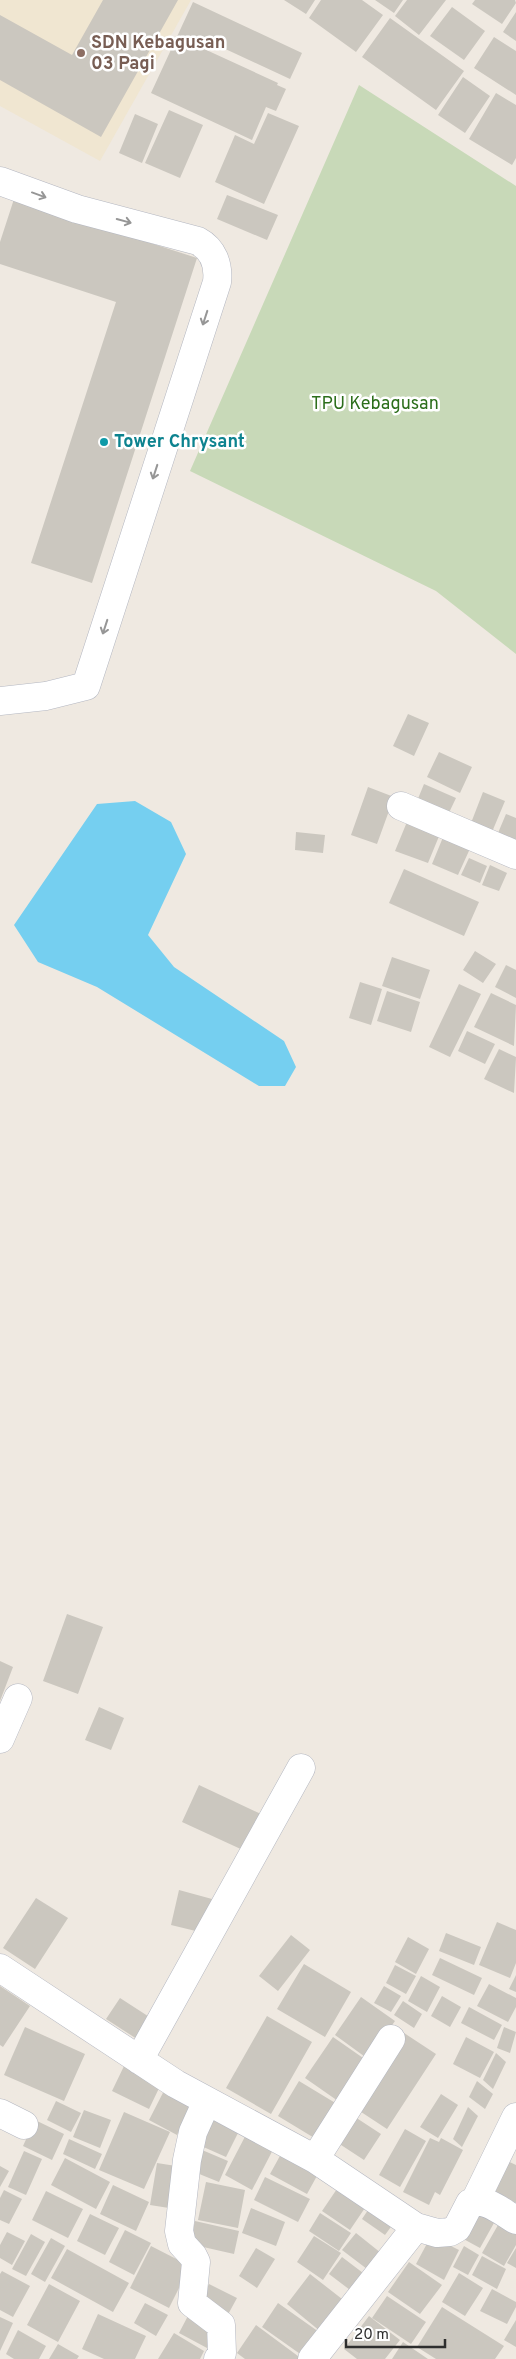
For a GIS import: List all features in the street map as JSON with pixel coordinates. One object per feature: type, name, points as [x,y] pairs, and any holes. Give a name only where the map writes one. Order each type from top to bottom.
[{"type":"street","points":[[0,181],[77,209],[198,241],[206,245],[216,262],[218,271],[214,291],[86,686],[46,696],[0,701]]},
{"type":"street","points":[[401,806],[516,855]]},
{"type":"street","points":[[0,1739],[18,1698]]},
{"type":"street","points":[[139,2060],[301,1768]]},
{"type":"street","points":[[0,1968],[139,2060],[207,2101],[315,2159],[416,2227],[437,2233],[450,2232],[457,2228],[470,2203],[475,2201],[486,2202],[516,2220]]},
{"type":"street","points":[[315,2159],[391,2039]]},
{"type":"street","points":[[207,2101],[193,2132],[187,2160],[179,2231],[182,2244],[196,2262],[192,2303],[221,2325],[224,2357]]},
{"type":"street","points":[[475,2201],[516,2117]]},
{"type":"street","points":[[312,2359],[416,2227]]},
{"type":"shaded area","name":"SDN Kebagusan 03 Pagi","points":[[0,0],[191,0],[100,161],[0,106]]},
{"type":"green space","name":"TPU Kebagusan","points":[[359,85],[516,186],[516,654],[436,591],[190,471]]},
{"type":"water","points":[[135,801],[171,822],[186,854],[148,935],[174,967],[284,1041],[296,1067],[285,1086],[259,1086],[97,987],[38,962],[14,925],[97,804]]},
{"type":"building","name":"SDN Kebagusan 03 Pagi","points":[[103,0],[178,0],[101,137],[0,80],[0,15],[72,55]]},
{"type":"building","points":[[284,0],[315,0],[306,14]]},
{"type":"building","points":[[321,0],[362,0],[383,15],[356,52],[309,18]]},
{"type":"building","points":[[375,0],[403,0],[394,13]]},
{"type":"building","points":[[407,0],[446,0],[419,35],[395,16]]},
{"type":"building","points":[[475,0],[515,0],[516,3],[502,24],[472,4]]},
{"type":"building","points":[[193,2],[302,53],[290,79],[206,40],[202,48],[278,83],[277,85],[286,89],[276,111],[266,107],[252,140],[151,93]]},
{"type":"building","points":[[452,7],[485,31],[464,60],[430,36]]},
{"type":"building","points":[[516,12],[516,41],[503,32]]},
{"type":"building","points":[[390,18],[464,71],[436,110],[362,57]]},
{"type":"building","points":[[494,37],[516,51],[516,95],[474,68]]},
{"type":"building","points":[[463,77],[490,96],[465,133],[438,115]]},
{"type":"building","points":[[496,93],[516,105],[516,158],[512,165],[469,139]]},
{"type":"building","points":[[169,110],[203,125],[180,178],[145,163]]},
{"type":"building","points":[[268,113],[299,126],[264,204],[215,182],[235,135],[254,144]]},
{"type":"building","points":[[135,114],[158,124],[142,163],[119,153]]},
{"type":"building","points":[[227,195],[278,215],[267,240],[217,219]]},
{"type":"building","name":"Tower Chrysant","points":[[14,199],[197,258],[92,583],[31,563],[116,302],[0,264],[0,242]]},
{"type":"building","points":[[408,714],[429,723],[414,756],[393,746]]},
{"type":"building","points":[[439,752],[472,767],[460,793],[427,777]]},
{"type":"building","points":[[424,784],[456,798],[446,819],[415,806]]},
{"type":"building","points":[[368,787],[394,797],[377,844],[351,835]]},
{"type":"building","points":[[483,792],[505,801],[492,832],[471,823]]},
{"type":"building","points":[[506,814],[516,818],[516,841],[498,833]]},
{"type":"building","points":[[409,817],[442,829],[428,863],[395,851]]},
{"type":"building","points":[[446,830],[473,842],[458,875],[432,864]]},
{"type":"building","points":[[296,832],[325,835],[323,853],[295,850]]},
{"type":"building","points":[[469,858],[487,866],[480,883],[461,875]]},
{"type":"building","points":[[490,865],[507,873],[499,891],[482,885]]},
{"type":"building","points":[[404,869],[479,902],[464,936],[389,903]]},
{"type":"building","points":[[475,951],[496,964],[483,983],[463,970]]},
{"type":"building","points":[[392,957],[430,970],[420,999],[382,986]]},
{"type":"building","points":[[506,965],[516,970],[516,998],[495,987]]},
{"type":"building","points":[[360,982],[382,989],[371,1025],[349,1018]]},
{"type":"building","points":[[459,984],[481,994],[450,1057],[429,1047]]},
{"type":"building","points":[[387,991],[420,1002],[411,1032],[377,1021]]},
{"type":"building","points":[[491,993],[516,1005],[514,1046],[474,1027]]},
{"type":"building","points":[[467,1031],[495,1044],[485,1064],[458,1051]]},
{"type":"building","points":[[499,1049],[516,1057],[514,1093],[484,1079]]},
{"type":"building","points":[[67,1614],[103,1627],[78,1694],[43,1681]]},
{"type":"building","points":[[0,1661],[13,1667],[0,1701]]},
{"type":"building","points":[[99,1707],[124,1718],[111,1750],[85,1740]]},
{"type":"building","points":[[199,1785],[261,1814],[245,1851],[182,1822]]},
{"type":"building","points":[[179,1890],[212,1899],[204,1933],[171,1925]]},
{"type":"building","points":[[36,1898],[68,1918],[35,1969],[3,1948]]},
{"type":"building","points":[[497,1922],[516,1930],[516,1963],[510,1978],[479,1965]]},
{"type":"building","points":[[446,1933],[481,1947],[474,1965],[439,1951]]},
{"type":"building","points":[[291,1935],[310,1950],[278,1991],[259,1976]]},
{"type":"building","points":[[408,1937],[429,1949],[416,1974],[395,1962]]},
{"type":"building","points":[[440,1958],[482,1978],[474,1995],[432,1975]]},
{"type":"building","points":[[304,1964],[351,1992],[325,2037],[277,2009]]},
{"type":"building","points":[[395,1965],[416,1976],[406,1994],[386,1983]]},
{"type":"building","points":[[516,1975],[516,1992],[509,1989]]},
{"type":"building","points":[[421,1976],[440,1987],[427,2012],[408,2001]]},
{"type":"building","points":[[489,1984],[516,1998],[516,2007],[508,2022],[477,2006]]},
{"type":"building","points":[[0,1986],[30,2006],[3,2047],[0,2045]]},
{"type":"building","points":[[384,1986],[401,1996],[391,2012],[374,2003]]},
{"type":"building","points":[[442,1996],[461,2007],[450,2027],[431,2016]]},
{"type":"building","points":[[361,1997],[395,2021],[368,2059],[335,2035]]},
{"type":"building","points":[[120,1998],[154,2020],[140,2041],[106,2019]]},
{"type":"building","points":[[403,2001],[422,2014],[414,2028],[394,2015]]},
{"type":"building","points":[[469,2007],[502,2025],[494,2040],[461,2023]]},
{"type":"building","points":[[267,2016],[312,2042],[271,2114],[226,2088]]},
{"type":"building","points":[[25,2027],[85,2054],[64,2101],[4,2075]]},
{"type":"building","points":[[504,2027],[516,2032],[510,2053],[497,2048]]},
{"type":"building","points":[[401,2031],[436,2054],[387,2129],[352,2106]]},
{"type":"building","points":[[333,2037],[366,2060],[338,2101],[305,2078]]},
{"type":"building","points":[[466,2037],[494,2052],[480,2078],[453,2064]]},
{"type":"building","points":[[496,2053],[506,2062],[493,2089],[483,2080]]},
{"type":"building","points":[[125,2064],[162,2082],[149,2109],[112,2091]]},
{"type":"building","points":[[299,2081],[337,2104],[316,2139],[278,2116]]},
{"type":"building","points":[[477,2081],[493,2094],[485,2109],[469,2097]]},
{"type":"building","points":[[168,2083],[196,2097],[177,2135],[149,2120]]},
{"type":"building","points":[[441,2094],[458,2105],[438,2138],[420,2127]]},
{"type":"building","points":[[56,2101],[81,2113],[71,2132],[47,2120]]},
{"type":"building","points":[[468,2107],[478,2116],[462,2147],[453,2139]]},
{"type":"building","points":[[216,2109],[243,2123],[226,2157],[199,2145]]},
{"type":"building","points":[[84,2110],[111,2120],[100,2148],[73,2137]]},
{"type":"building","points":[[124,2112],[170,2132],[144,2189],[99,2170]]},
{"type":"building","points":[[355,2117],[381,2134],[364,2160],[338,2143]]},
{"type":"building","points":[[35,2120],[64,2134],[52,2160],[23,2146]]},
{"type":"building","points":[[250,2127],[277,2142],[252,2190],[225,2175]]},
{"type":"building","points":[[405,2129],[426,2141],[400,2187],[379,2175]]},
{"type":"building","points":[[430,2138],[439,2142],[441,2138],[463,2150],[440,2195],[435,2192],[429,2205],[403,2192]]},
{"type":"building","points":[[69,2139],[102,2154],[95,2169],[63,2154]]},
{"type":"building","points":[[195,2147],[228,2161],[219,2182],[187,2169]]},
{"type":"building","points":[[24,2151],[42,2159],[26,2195],[8,2187]]},
{"type":"building","points":[[281,2154],[318,2174],[307,2194],[270,2174]]},
{"type":"building","points":[[65,2158],[110,2182],[96,2209],[51,2185]]},
{"type":"building","points":[[503,2159],[516,2165],[516,2203],[488,2189]]},
{"type":"building","points":[[157,2163],[176,2166],[169,2208],[150,2205]]},
{"type":"building","points":[[0,2166],[9,2171],[0,2187]]},
{"type":"building","points":[[265,2177],[310,2199],[298,2222],[254,2200]]},
{"type":"building","points":[[343,2180],[371,2199],[350,2230],[322,2211]]},
{"type":"building","points":[[206,2182],[245,2190],[238,2228],[198,2220]]},
{"type":"building","points":[[113,2185],[149,2202],[136,2231],[100,2214]]},
{"type":"building","points":[[4,2190],[22,2199],[9,2224],[0,2220],[0,2198]]},
{"type":"building","points":[[46,2191],[83,2209],[68,2238],[32,2220]]},
{"type":"building","points":[[477,2202],[499,2214],[480,2248],[458,2236]]},
{"type":"building","points":[[372,2204],[396,2220],[385,2235],[362,2219]]},
{"type":"building","points":[[251,2208],[285,2222],[276,2246],[242,2233]]},
{"type":"building","points":[[320,2213],[351,2233],[339,2251],[309,2231]]},
{"type":"building","points":[[90,2214],[119,2228],[105,2255],[77,2241]]},
{"type":"building","points":[[502,2218],[516,2225],[516,2245],[504,2266],[482,2253]]},
{"type":"building","points":[[195,2221],[239,2231],[234,2254],[190,2244]]},
{"type":"building","points":[[125,2230],[151,2243],[134,2275],[109,2262]]},
{"type":"building","points":[[7,2232],[25,2241],[12,2265],[0,2258],[0,2245]]},
{"type":"building","points":[[356,2233],[381,2253],[367,2269],[342,2250]]},
{"type":"building","points":[[31,2234],[45,2242],[26,2276],[12,2269]]},
{"type":"building","points":[[314,2236],[341,2253],[323,2280],[297,2262]]},
{"type":"building","points":[[431,2236],[459,2250],[444,2280],[416,2264]]},
{"type":"building","points":[[51,2238],[65,2246],[45,2282],[31,2274]]},
{"type":"building","points":[[151,2246],[190,2266],[169,2308],[130,2288]]},
{"type":"building","points":[[464,2246],[479,2255],[468,2275],[453,2267]]},
{"type":"building","points":[[256,2248],[275,2259],[257,2288],[239,2276]]},
{"type":"building","points":[[516,2248],[516,2268],[507,2263]]},
{"type":"building","points":[[67,2249],[129,2283],[113,2312],[51,2278]]},
{"type":"building","points":[[482,2256],[506,2269],[497,2289],[472,2275]]},
{"type":"building","points":[[342,2257],[367,2276],[354,2293],[329,2274]]},
{"type":"building","points":[[409,2262],[442,2285],[420,2314],[388,2292]]},
{"type":"building","points":[[2,2271],[30,2286],[13,2317],[0,2310],[0,2274]]},
{"type":"building","points":[[459,2273],[483,2288],[465,2316],[442,2302]]},
{"type":"building","points":[[310,2274],[351,2306],[326,2336],[287,2304]]},
{"type":"building","points":[[49,2284],[80,2301],[58,2342],[27,2325]]},
{"type":"building","points":[[209,2284],[237,2298],[225,2320],[198,2306]]},
{"type":"building","points":[[492,2289],[516,2302],[516,2307],[507,2324],[480,2311]]},
{"type":"building","points":[[387,2296],[426,2322],[411,2344],[372,2318]]},
{"type":"building","points":[[145,2303],[168,2315],[156,2336],[134,2323]]},
{"type":"building","points":[[278,2303],[319,2332],[303,2356],[262,2327]]},
{"type":"building","points":[[442,2307],[504,2346],[495,2359],[436,2359],[417,2347]]},
{"type":"building","points":[[190,2312],[218,2326],[207,2348],[179,2333]]},
{"type":"building","points":[[98,2314],[146,2336],[135,2359],[104,2359],[82,2349]]},
{"type":"building","points":[[369,2316],[400,2340],[385,2359],[357,2359],[344,2349]]},
{"type":"building","points":[[0,2317],[13,2323],[0,2351]]},
{"type":"building","points":[[516,2320],[516,2347],[504,2340]]},
{"type":"building","points":[[256,2325],[302,2359],[245,2359],[237,2353]]},
{"type":"building","points":[[18,2330],[46,2346],[39,2359],[14,2359],[6,2354]]},
{"type":"building","points":[[174,2333],[204,2351],[200,2359],[158,2359]]},
{"type":"building","points":[[403,2342],[428,2359],[392,2359]]},
{"type":"building","points":[[58,2344],[79,2356],[77,2359],[49,2359]]},
{"type":"place","name":"SDN Kebagusan 03 Pagi","points":[[81,53]]},
{"type":"place","name":"Tower Chrysant","points":[[104,442]]}]
